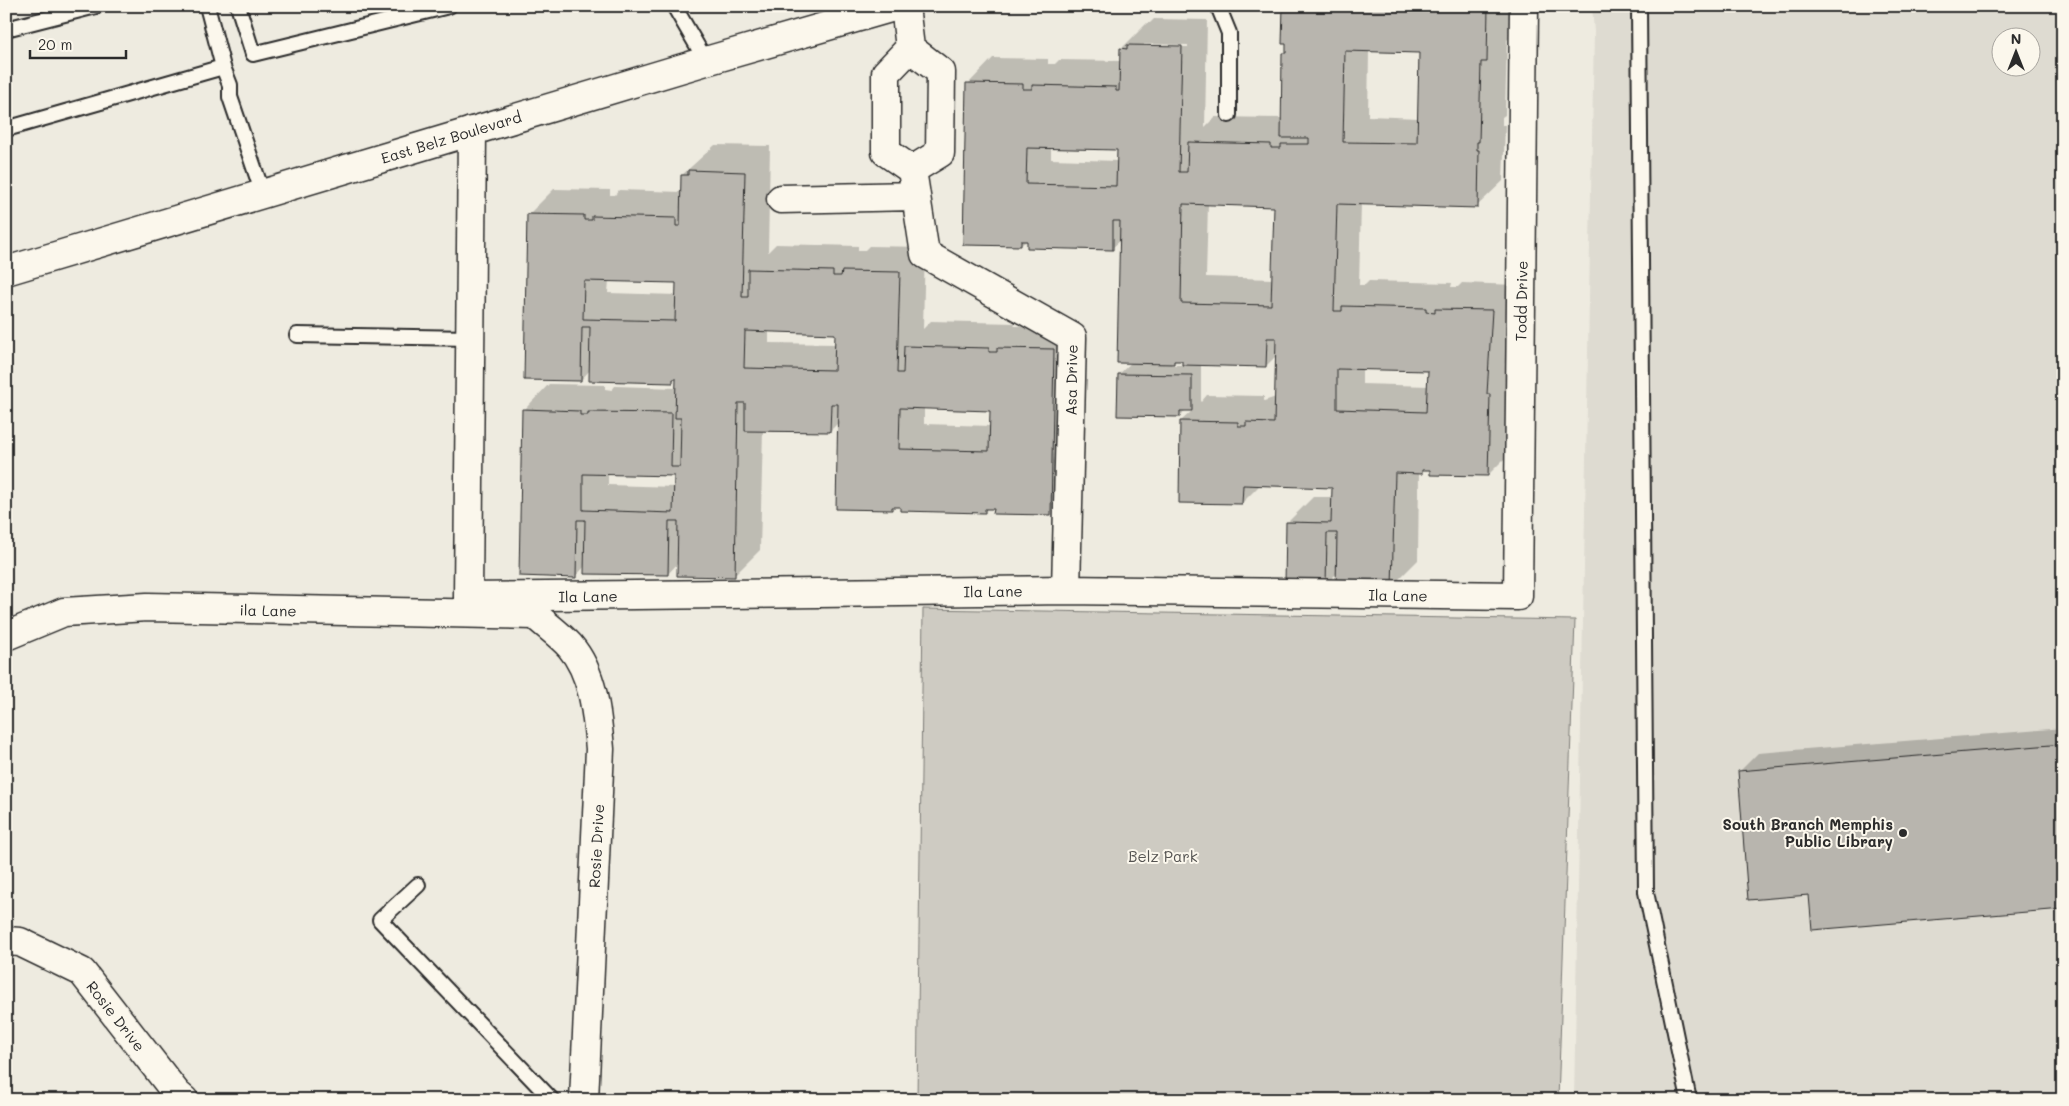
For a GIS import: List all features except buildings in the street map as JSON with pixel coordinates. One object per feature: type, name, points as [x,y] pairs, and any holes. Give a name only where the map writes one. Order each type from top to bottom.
[{"type":"street","name":"East Belz Boulevard","points":[[6,272],[706,61],[897,6]]},
{"type":"street","points":[[781,199],[913,184],[940,153],[940,72],[910,48],[905,6]]},
{"type":"street","name":"Todd Drive","points":[[1518,596],[1524,6]]},
{"type":"street","points":[[910,48],[886,73],[886,152],[913,184]]},
{"type":"street","points":[[471,338],[472,131]]},
{"type":"street","name":"Asa Drive","points":[[913,184],[925,254],[1072,337],[1066,590]]},
{"type":"street","name":"Ila Lane","points":[[471,338],[468,597],[1066,590],[1518,596]]},
{"type":"street","name":"ila Lane","points":[[6,636],[64,612],[147,607],[535,615]]},
{"type":"street","name":"Rosie Drive","points":[[535,615],[570,646],[587,672],[597,717],[600,750],[584,1100]]},
{"type":"street","name":"Rosie Drive","points":[[6,941],[20,942],[82,972],[176,1094],[184,1100]]},
{"type":"lane","points":[[6,29],[96,6]]},
{"type":"lane","points":[[207,6],[223,67],[230,85],[230,97],[263,194]]},
{"type":"lane","points":[[238,6],[252,54],[449,6]]},
{"type":"lane","points":[[674,6],[706,61]]},
{"type":"lane","points":[[1218,6],[1229,33],[1229,115]]},
{"type":"lane","points":[[1639,6],[1646,892],[1689,1100]]},
{"type":"lane","points":[[6,129],[223,67]]},
{"type":"lane","points":[[297,335],[471,338]]},
{"type":"lane","points":[[418,885],[380,920],[552,1100]]},
{"type":"shaded area","points":[[1592,6],[2063,6],[2063,1100],[1574,1100],[1594,32]]},
{"type":"green space","name":"Belz Park","points":[[923,609],[1575,620],[1558,1100],[917,1100]]},
{"type":"place","name":"South Branch Memphis Public Library","points":[[1903,833]]}]
